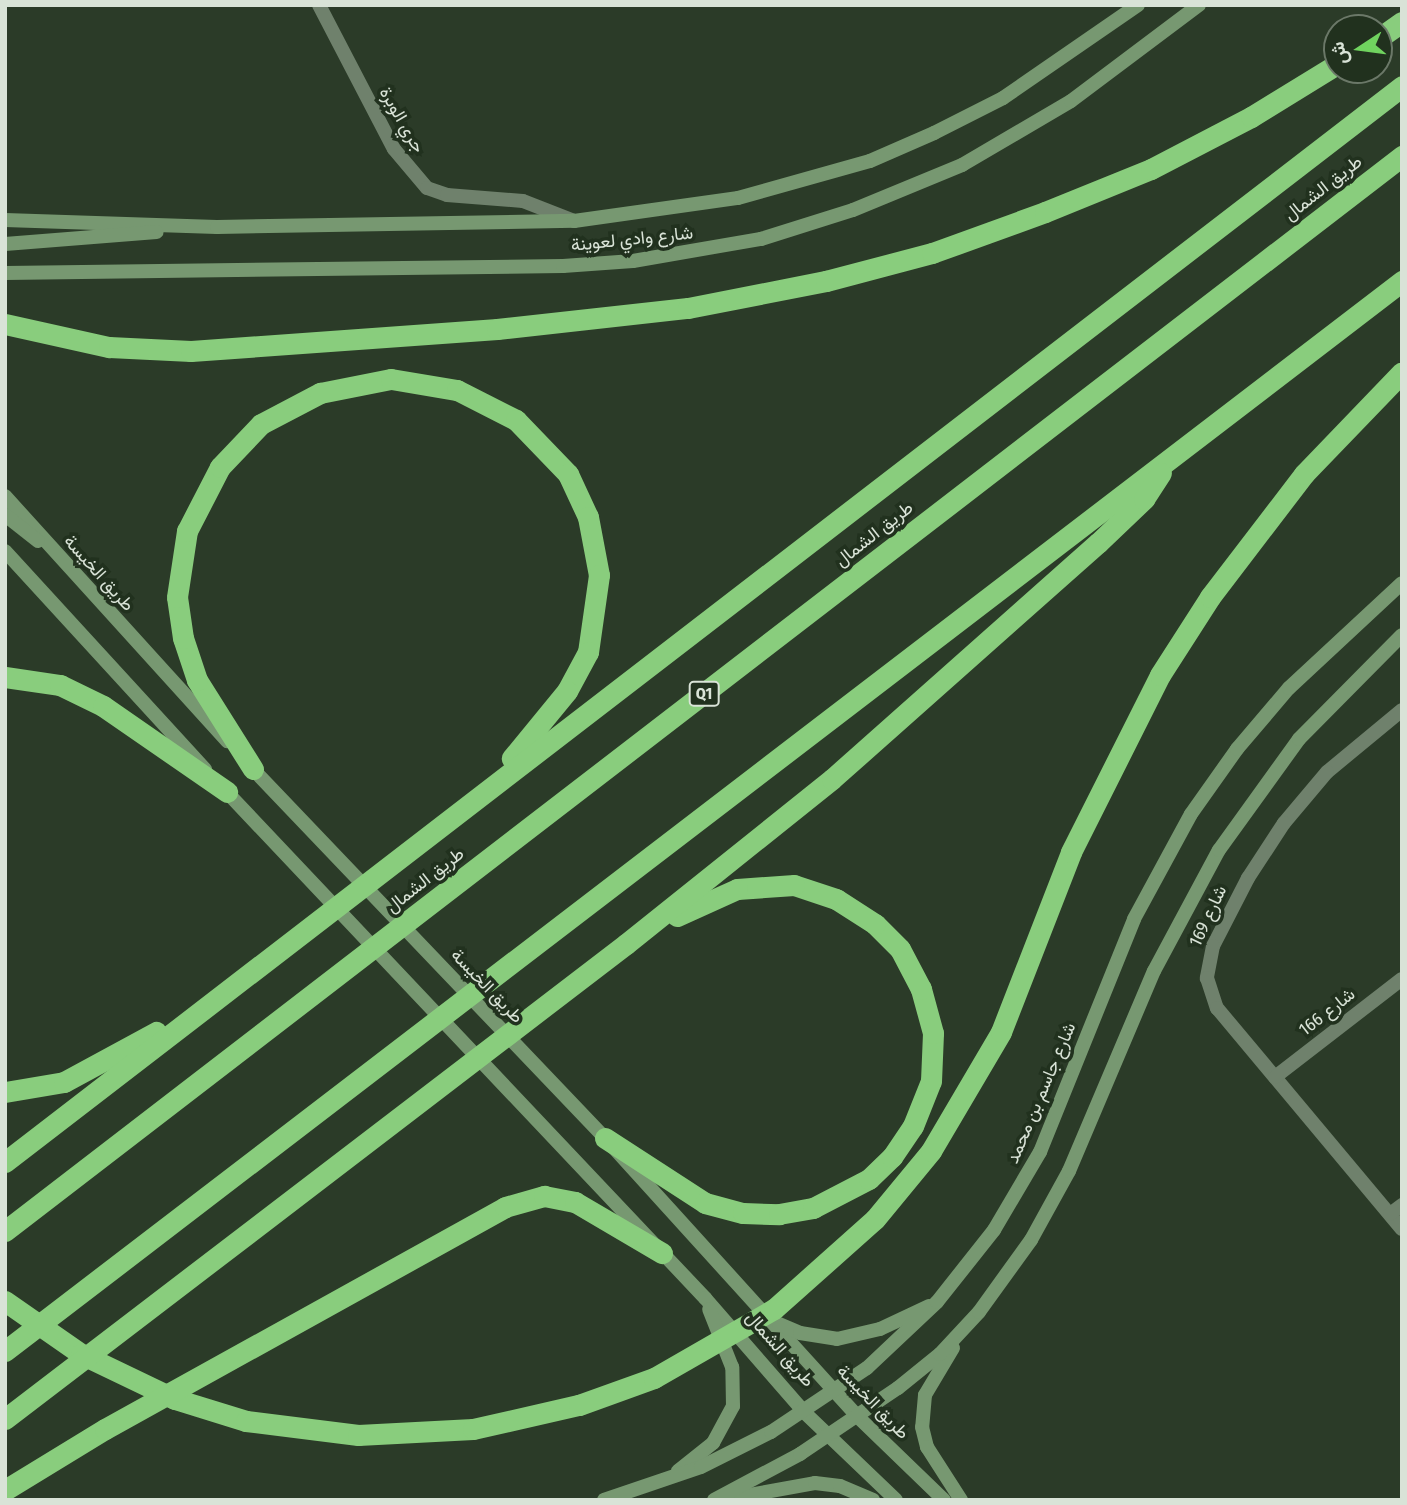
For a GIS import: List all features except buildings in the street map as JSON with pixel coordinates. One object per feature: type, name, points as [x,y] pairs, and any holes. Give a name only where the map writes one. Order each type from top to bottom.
[{"type":"highway","points":[[5,324],[109,347],[191,351],[497,329],[688,308],[826,281],[932,253],[1151,169],[1251,117],[1323,73]]},
{"type":"highway","points":[[5,1163],[484,790],[1402,86]]},
{"type":"highway","name":"طريق الشمال","points":[[5,1231],[1402,156]]},
{"type":"highway","points":[[5,1350],[1402,281]]},
{"type":"highway","points":[[5,1301],[81,1354],[131,1380],[211,1412],[308,1431],[410,1435],[473,1429],[579,1405],[654,1378],[774,1309],[820,1272],[905,1186],[965,1100],[1001,1032],[1096,798],[1160,675],[1210,597],[1304,474],[1402,372]]},
{"type":"highway","points":[[253,769],[197,680],[183,638],[178,574],[195,509],[232,451],[281,411],[344,386],[413,380],[476,397],[537,438],[568,474],[578,493],[597,558],[599,599],[588,652],[567,691],[484,790]]},
{"type":"highway","points":[[5,1419],[626,944],[832,779],[1144,499],[1166,462]]},
{"type":"highway","points":[[5,677],[60,685],[103,706],[227,792]]},
{"type":"highway","points":[[605,1138],[705,1203],[743,1213],[779,1214],[813,1208],[869,1179],[892,1157],[914,1126],[931,1081],[933,1033],[921,989],[900,949],[875,925],[836,899],[794,885],[737,889],[626,944]]},
{"type":"highway","points":[[5,1092],[64,1082],[200,1011]]},
{"type":"highway","points":[[5,1490],[141,1409],[505,1207],[544,1196],[575,1202],[662,1253]]},
{"type":"main road","name":"شارع وادي لعوينة","points":[[5,220],[217,227],[574,221],[738,198],[870,160],[1003,98],[1138,5]]},
{"type":"main road","name":"شارع وادي لعوينة","points":[[5,272],[563,266],[633,261],[761,239],[853,210],[974,159],[1071,101],[1199,5]]},
{"type":"main road","points":[[5,244],[217,227]]},
{"type":"main road","name":"طريق الخيسة","points":[[5,496],[287,806],[605,1138],[775,1322],[857,1416],[944,1500]]},
{"type":"main road","points":[[5,515],[54,551]]},
{"type":"main road","points":[[5,551],[227,792]]},
{"type":"main road","name":"شارع جاسم بن محمد","points":[[604,1500],[665,1481],[737,1451],[804,1412],[835,1392],[937,1302],[994,1230],[1040,1152],[1134,919],[1191,814],[1237,749],[1289,688],[1402,583]]},
{"type":"main road","points":[[961,1500],[928,1447],[922,1417],[930,1384],[960,1334],[1015,1265],[1046,1214],[1154,971],[1219,850],[1299,739],[1402,635]]},
{"type":"main road","name":"طريق الشمال","points":[[227,792],[705,1298],[828,1436]]},
{"type":"main road","points":[[665,1481],[713,1443],[733,1406],[732,1367],[705,1298]]},
{"type":"main road","points":[[775,1322],[800,1333],[837,1339],[880,1329],[937,1302]]},
{"type":"main road","points":[[714,1500],[828,1436],[918,1373],[960,1334]]},
{"type":"main road","points":[[828,1436],[896,1500]]},
{"type":"main road","points":[[722,1500],[815,1483],[840,1486],[873,1500]]},
{"type":"street","name":"جري الوبرة","points":[[319,5],[394,149],[427,188],[447,195],[523,201],[574,221]]},
{"type":"street","name":"شارع 169","points":[[1402,710],[1327,772],[1284,823],[1248,878],[1209,956],[1207,978],[1212,998],[1402,1229]]},
{"type":"street","name":"شارع 166","points":[[1275,1077],[1402,979]]},
{"type":"street","points":[[1390,1214],[1402,1205]]}]
